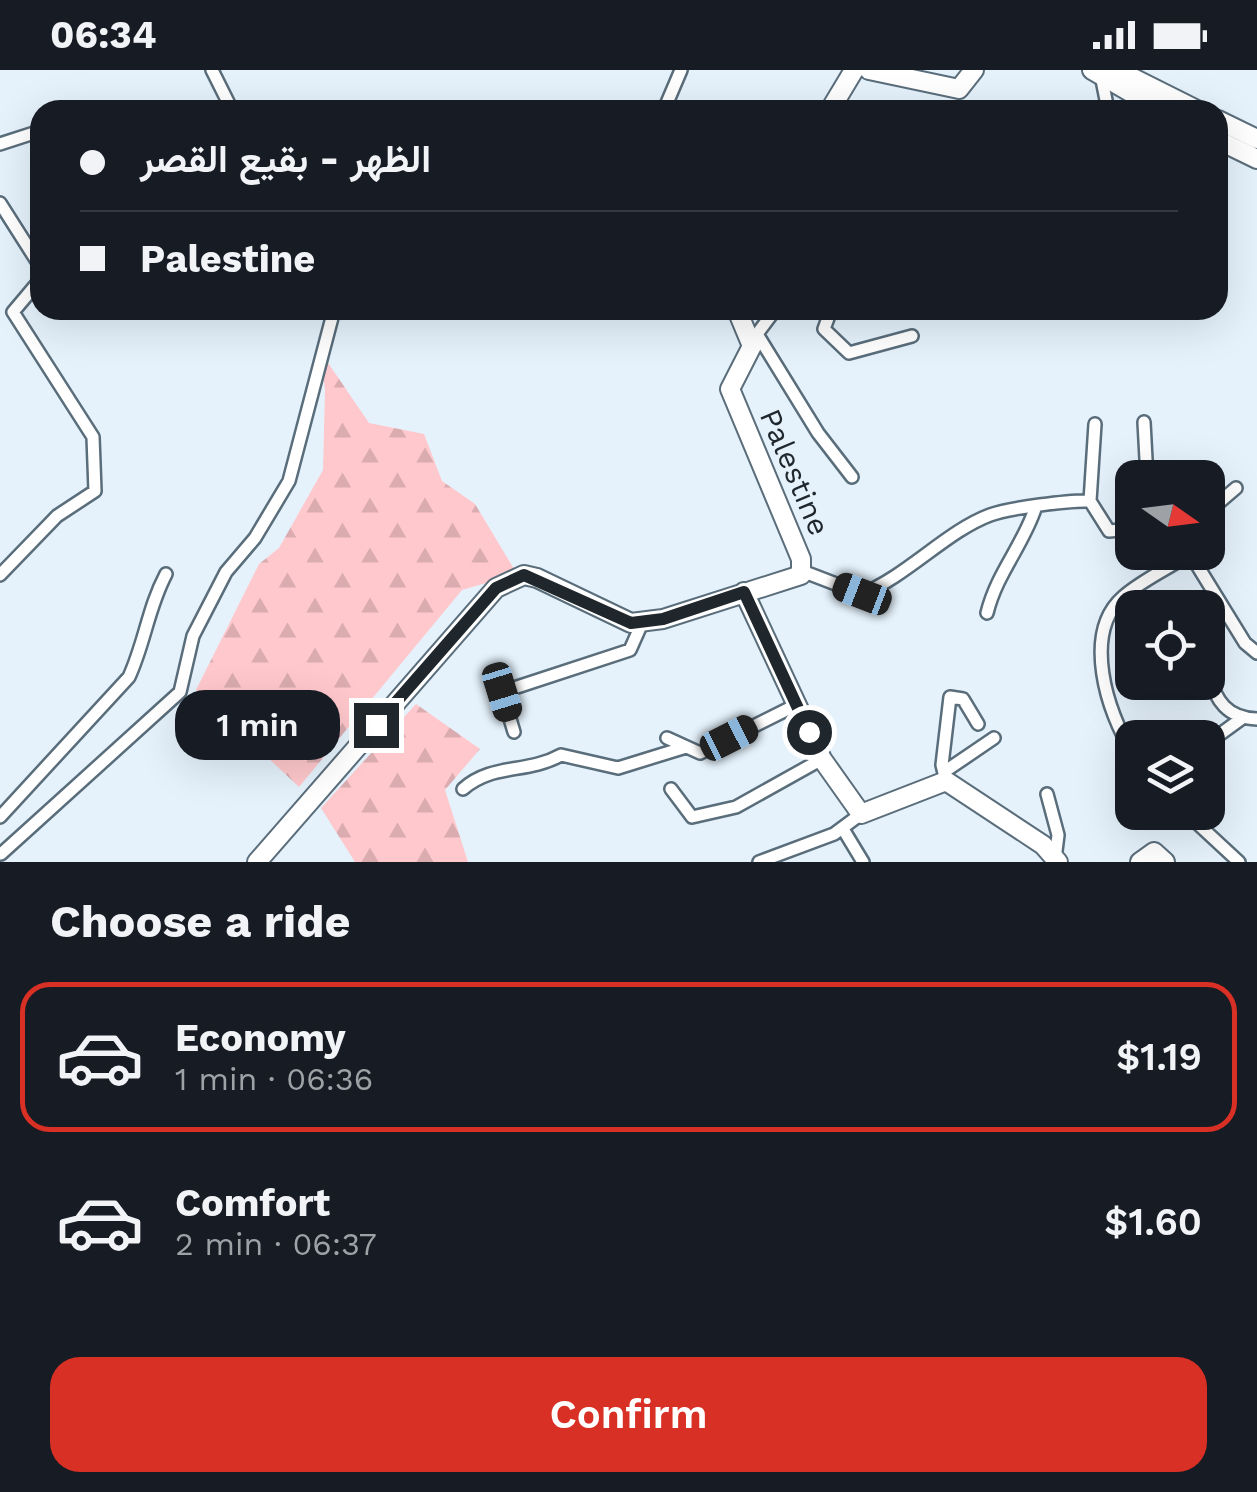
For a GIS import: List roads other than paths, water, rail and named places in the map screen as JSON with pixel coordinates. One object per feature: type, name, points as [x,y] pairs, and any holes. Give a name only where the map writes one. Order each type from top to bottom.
[{"type":"main road","points":[[836,100],[854,70]]},
{"type":"main road","points":[[869,70],[960,89],[974,70]]},
{"type":"main road","points":[[1113,72],[1149,100]]},
{"type":"main road","points":[[1113,72],[1175,100]]},
{"type":"main road","points":[[1228,125],[1257,140]]},
{"type":"main road","points":[[1228,145],[1257,159]]},
{"type":"main road","points":[[743,320],[754,339]]},
{"type":"main road","name":"Palestine","points":[[642,623],[794,578],[802,571],[730,387],[754,339]]},
{"type":"main road","points":[[256,862],[496,588],[524,575],[537,578],[612,618],[642,623]]},
{"type":"main road","points":[[744,592],[822,759],[861,814],[945,776],[1043,845],[1056,861]]},
{"type":"main road","points":[[1140,862],[1154,852],[1165,862]]},
{"type":"street","points":[[212,70],[227,100]]},
{"type":"street","points":[[668,100],[681,70]]},
{"type":"street","points":[[1109,100],[1113,72]]},
{"type":"street","points":[[0,144],[30,134]]},
{"type":"street","points":[[0,203],[30,250]]},
{"type":"street","points":[[0,576],[57,516],[95,491],[94,438],[14,312],[30,292]]},
{"type":"street","points":[[0,854],[180,692],[201,620],[226,572],[256,538],[290,481],[331,320]]},
{"type":"street","points":[[768,320],[754,339],[852,476]]},
{"type":"street","points":[[827,320],[824,329],[849,353],[912,336]]},
{"type":"street","points":[[1144,422],[1146,460]]},
{"type":"street","points":[[1095,424],[1090,502],[1109,531],[1115,530]]},
{"type":"street","points":[[1225,497],[1236,488]]},
{"type":"street","points":[[802,571],[862,594],[990,515],[1036,509],[1060,500],[1090,502]]},
{"type":"street","points":[[987,613],[1002,567],[1028,532],[1036,509]]},
{"type":"street","points":[[1117,720],[1101,659],[1106,628],[1121,598],[1163,570]]},
{"type":"street","points":[[1200,570],[1245,642],[1257,652]]},
{"type":"street","points":[[0,817],[129,677],[141,650],[148,607],[166,574]]},
{"type":"street","points":[[514,732],[502,692],[630,650],[642,623]]},
{"type":"street","points":[[945,776],[950,697],[963,699],[978,724]]},
{"type":"street","points":[[1216,700],[1241,719],[1257,719]]},
{"type":"street","points":[[666,738],[700,753],[796,705]]},
{"type":"street","points":[[1225,731],[1241,719]]},
{"type":"street","points":[[945,776],[994,738]]},
{"type":"street","points":[[463,790],[480,774],[542,766],[561,755],[618,768],[686,746]]},
{"type":"street","points":[[672,789],[692,818],[736,807],[822,759]]},
{"type":"street","points":[[1047,794],[1058,834],[1056,861]]},
{"type":"street","points":[[759,862],[843,829],[861,814]]},
{"type":"street","points":[[843,829],[863,862]]},
{"type":"street","points":[[1205,830],[1239,862]]}]
